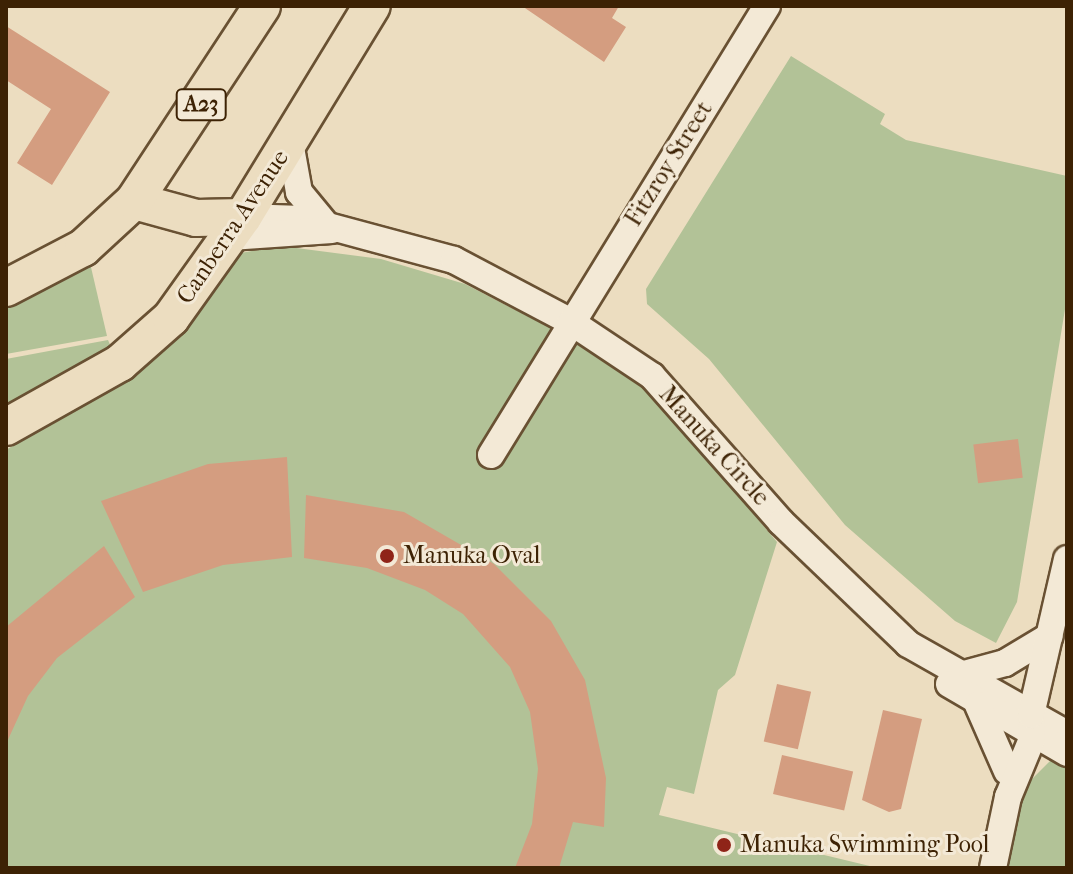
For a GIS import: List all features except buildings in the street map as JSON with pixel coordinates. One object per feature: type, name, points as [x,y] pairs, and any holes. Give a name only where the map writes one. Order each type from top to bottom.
[{"type":"highway","name":"A23","points":[[6,288],[83,248],[134,201],[262,6]]},
{"type":"highway","name":"Canberra Avenue","points":[[6,427],[120,363],[171,318],[236,227],[372,6]]},
{"type":"highway","points":[[134,201],[170,229],[236,227]]},
{"type":"street","name":"Fitzroy Street","points":[[491,455],[766,6]]},
{"type":"street","points":[[290,142],[303,200],[332,230]]},
{"type":"street","name":"Manuka Circle","points":[[236,227],[332,230],[454,260],[571,322],[652,376],[781,522],[930,660],[964,674],[1027,728]]},
{"type":"street","points":[[993,868],[1007,784],[1027,728],[1067,559]]},
{"type":"street","points":[[964,674],[1005,663],[1050,636]]},
{"type":"street","name":"Manuka Circle","points":[[930,660],[937,676],[978,704],[1027,728]]},
{"type":"street","points":[[978,704],[1007,784]]},
{"type":"street","points":[[1027,728],[1067,734]]},
{"type":"street","points":[[1027,728],[1067,753]]},
{"type":"green space","points":[[791,56],[885,114],[880,124],[906,140],[1067,176],[1067,297],[1017,602],[996,643],[955,621],[845,525],[709,359],[647,304],[646,289]]},
{"type":"green space","name":"Manuka Oval","points":[[281,246],[381,259],[465,284],[607,357],[653,394],[777,542],[735,675],[718,690],[694,794],[667,787],[659,815],[878,868],[6,868],[6,450],[155,356],[235,254]]},
{"type":"green space","points":[[90,263],[107,336],[6,354],[6,303]]},
{"type":"green space","points":[[108,340],[112,349],[6,415],[6,359]]},
{"type":"green space","points":[[1051,760],[1067,761],[1067,868],[1007,868],[1026,785]]},
{"type":"place","name":"Manuka Oval","points":[[387,556]]},
{"type":"place","name":"Manuka Swimming Pool","points":[[724,845]]}]
